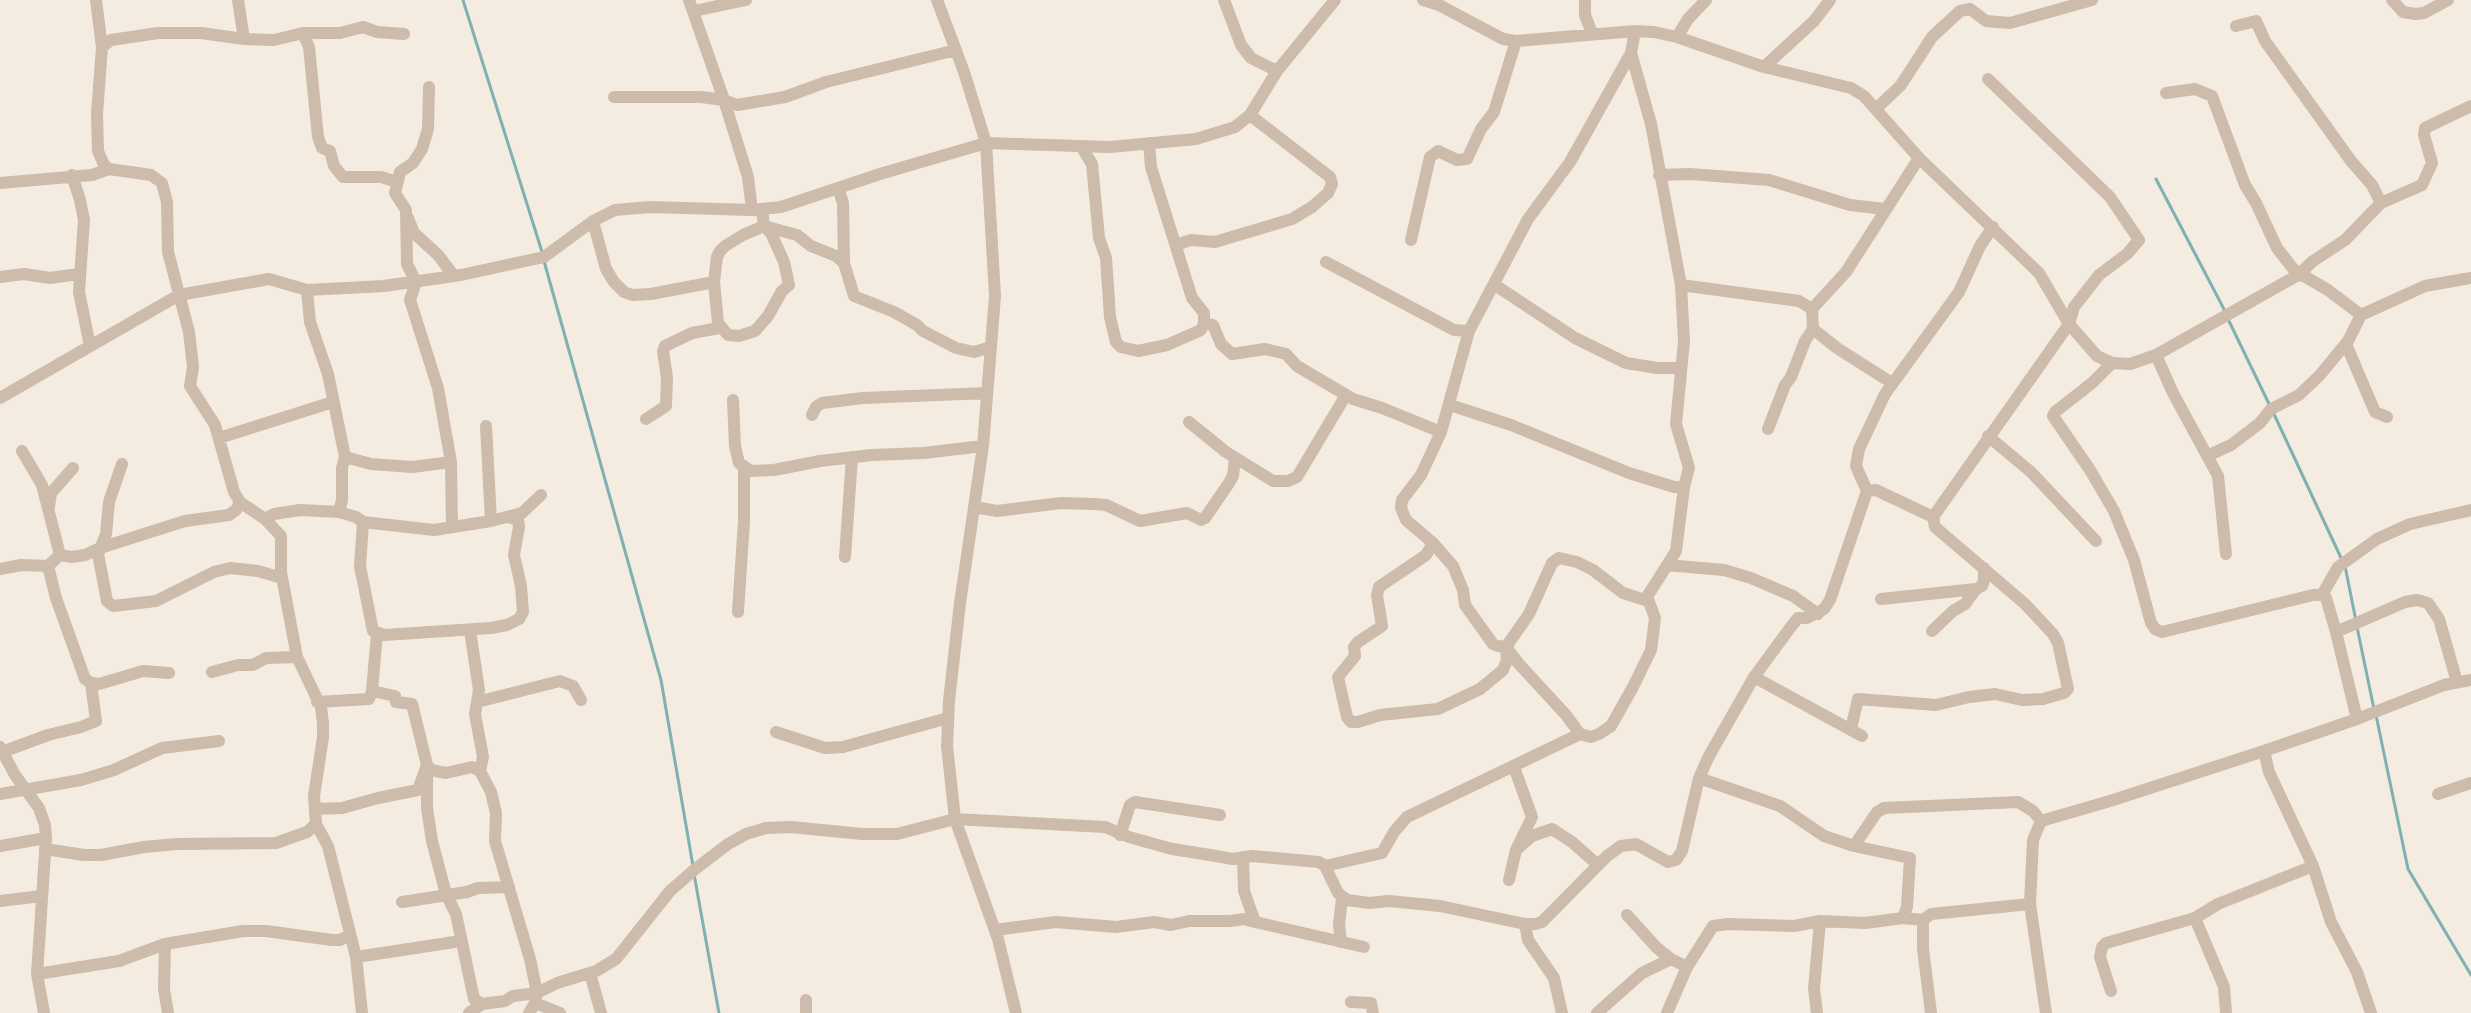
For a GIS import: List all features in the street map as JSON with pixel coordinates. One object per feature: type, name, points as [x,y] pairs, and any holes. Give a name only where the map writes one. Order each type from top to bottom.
[{"type":"street","points":[[96,0],[102,47],[97,114],[98,151],[104,165],[109,169]]},
{"type":"street","points":[[238,0],[244,39]]},
{"type":"street","points":[[746,0],[691,6],[724,100],[757,209],[764,226],[771,233],[784,262],[789,285],[755,331],[739,336],[728,335],[720,328],[714,282],[717,257],[724,246],[764,226],[797,235],[811,246],[836,256],[844,262]]},
{"type":"street","points":[[937,0],[956,50],[986,143],[995,296],[983,446],[960,603],[948,718],[947,746],[955,819],[995,930],[1016,1013]]},
{"type":"street","points":[[1224,0],[1241,45],[1251,58],[1277,71]]},
{"type":"street","points":[[0,398],[179,295],[269,279],[307,290],[384,286],[454,276],[544,257],[593,221],[615,210],[631,208],[757,209],[780,206],[986,143],[1110,147],[1196,139],[1235,127],[1250,115],[1277,71],[1335,0]]},
{"type":"street","points":[[1423,0],[1440,3],[1503,39],[1516,41],[1592,33],[1635,31],[1677,37],[1764,67],[1851,88],[1864,96],[1919,158],[2039,273],[2069,324],[2097,356],[2112,363],[2130,364],[2156,356],[2298,275],[2313,261],[2345,240],[2381,202],[2422,185],[2429,174],[2432,163],[2424,135],[2425,128],[2471,106]]},
{"type":"street","points":[[1585,0],[1585,15],[1592,33]]},
{"type":"street","points":[[1677,37],[1688,19],[1706,0]]},
{"type":"street","points":[[1764,67],[1814,21],[1830,0]]},
{"type":"street","points":[[1876,109],[1901,85],[1932,37],[1960,11],[1970,9],[1986,21],[2010,23],[2092,0]]},
{"type":"street","points":[[2392,0],[2403,12],[2415,14],[2424,13],[2448,0]]},
{"type":"street","points":[[2236,26],[2256,21],[2265,41],[2351,161],[2372,185],[2381,202]]},
{"type":"street","points":[[102,47],[111,40],[158,33],[201,33],[244,39],[274,40],[303,33],[340,33],[363,27],[377,32],[404,34]]},
{"type":"street","points":[[1631,53],[1652,124],[1659,175],[1681,285],[1684,340],[1676,424],[1690,468],[1684,487],[1676,552],[1648,599],[1655,618],[1655,631],[1651,650],[1611,726],[1591,737],[1580,734],[1566,715],[1518,664],[1506,647],[1492,644],[1465,605],[1463,590],[1453,566],[1433,543],[1406,520],[1401,508],[1402,500],[1421,475],[1441,432],[1469,331],[1495,285],[1528,219],[1570,162],[1631,53],[1635,31]]},
{"type":"street","points":[[303,33],[309,47],[318,137],[322,148],[330,151],[334,166],[343,177],[381,176],[397,182]]},
{"type":"street","points":[[1411,240],[1430,157],[1438,151],[1457,160],[1467,158],[1481,129],[1494,112],[1516,41]]},
{"type":"street","points":[[614,97],[701,97],[724,100],[737,105],[785,97],[826,82],[956,50]]},
{"type":"street","points":[[1851,729],[1858,699],[1936,705],[1968,697],[1995,694],[2022,700],[2043,698],[2066,692],[2068,689],[2058,643],[2053,634],[1984,568],[1935,527],[1934,518],[1988,436],[2069,324],[2074,307],[2099,275],[2127,254],[2139,240],[2110,197],[1988,79]]},
{"type":"street","points":[[429,87],[428,130],[422,149],[413,163],[400,172],[395,193],[406,210],[407,264],[416,282],[410,300],[438,388],[451,462],[452,528]]},
{"type":"street","points":[[2166,93],[2195,88],[2212,96],[2245,185],[2256,203],[2277,248],[2298,275],[2304,276],[2328,290],[2361,314]]},
{"type":"street","points":[[1176,245],[1191,240],[1215,242],[1292,219],[1312,207],[1328,193],[1332,184],[1330,177],[1250,115]]},
{"type":"street","points":[[1082,146],[1092,164],[1099,238],[1106,258],[1110,317],[1116,342],[1121,347],[1138,351],[1168,345],[1201,330],[1204,322],[1204,313],[1192,298],[1151,167],[1149,143]]},
{"type":"street","points":[[1768,429],[1785,385],[1791,377],[1805,341],[1813,329],[1812,309],[1846,272],[1919,158]]},
{"type":"street","points":[[0,184],[92,174],[109,169],[151,175],[162,183],[167,202],[168,252],[189,332],[193,367],[190,386],[215,425],[234,492],[240,502],[265,519],[281,536],[282,578],[297,657],[321,707],[323,737],[314,796],[316,824],[328,846],[356,957],[362,1013]]},
{"type":"street","points":[[1659,175],[1690,174],[1769,180],[1850,205],[1885,209]]},
{"type":"street","points":[[72,175],[84,220],[79,292],[90,346]]},
{"type":"street","points":[[838,188],[843,203],[844,262],[854,296],[894,312],[917,325],[923,331],[956,348],[974,352],[991,347]]},
{"type":"street","points":[[406,217],[410,220],[414,233],[438,255],[454,276]]},
{"type":"street","points":[[593,221],[606,269],[614,282],[624,292],[632,295],[652,294],[714,282]]},
{"type":"street","points":[[1342,898],[1369,904],[1389,901],[1440,906],[1525,924],[1542,922],[1598,865],[1621,846],[1630,843],[1636,844],[1662,860],[1668,862],[1676,860],[1682,852],[1699,778],[1709,756],[1754,678],[1798,618],[1818,614],[1830,600],[1867,491],[1856,466],[1859,448],[1885,394],[1959,292],[1980,246],[1993,227]]},
{"type":"street","points":[[1326,262],[1454,330],[1469,331]]},
{"type":"street","points":[[0,277],[24,274],[50,278],[79,274]]},
{"type":"street","points":[[2208,456],[2231,445],[2260,423],[2271,409],[2299,395],[2320,375],[2346,344],[2361,314],[2425,286],[2471,278]]},
{"type":"street","points":[[1495,285],[1575,338],[1626,363],[1657,368],[1681,368]]},
{"type":"street","points":[[1681,285],[1799,301],[1812,309]]},
{"type":"street","points":[[307,290],[310,322],[325,360],[333,402],[340,424],[345,457],[342,468],[342,500],[339,512]]},
{"type":"street","points":[[1204,322],[1213,324],[1221,344],[1232,354],[1265,349],[1286,354],[1297,366],[1346,395],[1441,432]]},
{"type":"street","points":[[646,419],[666,406],[667,378],[664,346],[692,333],[720,328]]},
{"type":"street","points":[[1813,329],[1837,348],[1892,383]]},
{"type":"street","points":[[2346,344],[2375,412],[2387,417]]},
{"type":"street","points":[[2156,356],[2172,393],[2218,476],[2226,554]]},
{"type":"street","points":[[2112,363],[2092,383],[2055,412],[2053,416],[2090,470],[2114,511],[2134,560],[2151,623],[2155,629],[2162,632],[2313,595],[2322,595],[2326,598],[2336,632],[2357,719]]},
{"type":"street","points":[[812,414],[816,407],[822,403],[863,398],[987,392]]},
{"type":"street","points":[[1189,422],[1235,458],[1273,481],[1288,481],[1297,477],[1346,395]]},
{"type":"street","points":[[733,400],[735,446],[739,463],[751,470],[774,470],[852,457],[924,453],[983,446]]},
{"type":"street","points":[[219,438],[243,432],[333,402]]},
{"type":"street","points":[[1450,405],[1511,426],[1629,473],[1674,487],[1684,487]]},
{"type":"street","points":[[486,426],[491,521]]},
{"type":"street","points":[[1988,436],[2031,472],[2096,541]]},
{"type":"street","points":[[22,452],[42,485],[60,555]]},
{"type":"street","points":[[345,457],[371,464],[412,467],[451,462]]},
{"type":"street","points":[[846,557],[852,457]]},
{"type":"street","points":[[974,507],[997,511],[1061,503],[1094,504],[1106,505],[1140,521],[1187,512],[1201,520],[1205,518],[1233,476],[1235,458]]},
{"type":"street","points":[[122,464],[109,502],[106,534],[98,554],[107,601],[113,606],[156,601],[214,572],[230,568],[258,571],[282,578]]},
{"type":"street","points":[[738,612],[744,521],[744,467]]},
{"type":"street","points":[[49,510],[51,493],[73,468]]},
{"type":"street","points":[[1867,491],[1876,490],[1934,518]]},
{"type":"street","points":[[265,519],[274,514],[300,510],[339,512],[356,517],[363,522],[434,530],[491,521],[522,513],[541,495]]},
{"type":"street","points":[[60,555],[72,558],[85,555],[100,548],[185,521],[229,514],[236,510],[240,502]]},
{"type":"street","points":[[2322,595],[2338,567],[2376,539],[2410,524],[2471,510]]},
{"type":"street","points":[[363,522],[360,566],[373,631],[377,634],[470,630],[508,625],[519,619],[522,612],[521,586],[514,555],[519,527],[518,520],[508,517]]},
{"type":"street","points":[[1433,543],[1426,555],[1377,591],[1382,626],[1358,642],[1354,647],[1355,656],[1338,676],[1347,717],[1351,722],[1358,722],[1380,715],[1438,709],[1480,689],[1503,670],[1507,660],[1506,647],[1529,614],[1552,563],[1559,558],[1577,562],[1593,570],[1623,593],[1641,600],[1648,599]]},
{"type":"street","points":[[0,569],[21,565],[48,566],[60,555]]},
{"type":"street","points":[[1667,565],[1724,570],[1751,578],[1793,596],[1818,614]]},
{"type":"street","points":[[48,566],[56,598],[85,679],[91,683],[98,684],[143,671],[169,673]]},
{"type":"street","points":[[1881,599],[1976,589],[1982,586],[1984,568]]},
{"type":"street","points":[[1932,631],[1953,611],[1965,604],[1976,589]]},
{"type":"street","points":[[2336,632],[2405,602],[2417,600],[2428,603],[2439,619],[2457,682]]},
{"type":"street","points":[[470,630],[479,690],[476,714],[483,757],[480,771]]},
{"type":"street","points":[[317,702],[369,699],[372,691],[377,634]]},
{"type":"street","points":[[212,672],[238,665],[253,665],[266,658],[297,657]]},
{"type":"street","points":[[1754,678],[1862,736]]},
{"type":"street","points":[[2041,821],[2110,802],[2264,751],[2357,719],[2444,685],[2471,680]]},
{"type":"street","points":[[477,702],[560,681],[573,686],[581,700]]},
{"type":"street","points":[[44,1013],[37,974],[46,843],[45,825],[39,808],[1,749],[81,727],[96,721],[91,683]]},
{"type":"street","points":[[372,691],[395,696],[396,702],[412,704],[427,765],[427,808],[446,894],[456,914],[474,999],[482,1004]]},
{"type":"street","points":[[776,732],[825,748],[843,747],[948,718]]},
{"type":"street","points":[[1325,866],[1382,852],[1394,832],[1407,817],[1580,734]]},
{"type":"street","points":[[0,794],[81,780],[114,770],[162,748],[219,741]]},
{"type":"street","points":[[2264,751],[2269,772],[2313,866],[2331,922],[2357,972],[2371,1013]]},
{"type":"street","points":[[427,765],[431,770],[446,772],[472,767],[480,771],[491,792],[496,813],[495,841],[530,959],[534,1003]]},
{"type":"street","points":[[314,809],[342,808],[418,790],[427,765]]},
{"type":"street","points":[[1510,880],[1516,850],[1532,817],[1514,767]]},
{"type":"street","points":[[1699,778],[1780,806],[1824,836],[1854,846],[1910,858],[1908,907],[1903,918]]},
{"type":"street","points":[[2438,794],[2471,783]]},
{"type":"street","points":[[1120,835],[1130,805],[1135,802],[1220,815]]},
{"type":"street","points":[[1854,846],[1877,812],[1884,808],[2018,802],[2033,812],[2041,821]]},
{"type":"street","points":[[534,1003],[557,983],[590,973],[616,959],[670,891],[728,844],[746,834],[766,828],[791,827],[862,834],[897,834],[955,819],[1105,827],[1120,835],[1172,849],[1233,859],[1265,856],[1320,862],[1325,866],[1342,898],[1339,925],[1341,942]]},
{"type":"street","points":[[2041,821],[2033,840],[2030,904],[2046,1013]]},
{"type":"street","points":[[0,846],[46,843],[84,855],[101,855],[144,847],[177,844],[276,843],[307,832],[316,824]]},
{"type":"street","points":[[1516,850],[1532,836],[1552,829],[1598,865]]},
{"type":"street","points":[[1243,857],[1244,890],[1255,922]]},
{"type":"street","points":[[2111,991],[2100,957],[2102,947],[2114,940],[2195,918],[2218,904],[2313,866]]},
{"type":"street","points":[[402,902],[487,887],[509,887]]},
{"type":"street","points":[[0,901],[41,896]]},
{"type":"street","points":[[1667,1013],[1687,967],[1713,926],[1728,924],[1794,926],[1820,921],[1865,923],[1903,918],[1923,920],[1931,914],[2030,904]]},
{"type":"street","points":[[1627,915],[1657,948],[1671,960],[1687,967]]},
{"type":"street","points":[[2195,918],[2224,987],[2226,1013]]},
{"type":"street","points":[[995,930],[1056,922],[1116,927],[1154,922],[1172,925],[1189,920],[1230,922],[1244,919],[1364,946]]},
{"type":"street","points":[[1923,920],[1923,949],[1931,1013]]},
{"type":"street","points":[[1817,1013],[1814,989],[1820,921]]},
{"type":"street","points":[[1525,924],[1528,940],[1554,978],[1562,1013]]},
{"type":"street","points":[[37,974],[119,961],[165,944],[243,932],[266,931],[332,940],[340,940],[349,935]]},
{"type":"street","points":[[356,957],[461,941]]},
{"type":"street","points":[[165,944],[164,989],[168,1013]]},
{"type":"street","points":[[1597,1013],[1642,973],[1671,960]]},
{"type":"street","points":[[590,973],[601,1013]]},
{"type":"street","points":[[469,1013],[482,1004],[505,1001],[513,996],[560,1013]]},
{"type":"street","points":[[806,1000],[806,1013]]},
{"type":"street","points":[[1351,1002],[1371,1003],[1373,1013]]},
{"type":"waterway","points":[[463,0],[543,255]]},
{"type":"waterway","points":[[2156,179],[2226,313]]},
{"type":"waterway","points":[[544,261],[661,680],[693,866]]},
{"type":"waterway","points":[[2228,319],[2270,406]]},
{"type":"waterway","points":[[2273,412],[2342,560]]},
{"type":"waterway","points":[[2345,566],[2356,621]]},
{"type":"waterway","points":[[2357,627],[2374,709]]},
{"type":"waterway","points":[[2376,715],[2408,869],[2471,975]]},
{"type":"waterway","points":[[694,874],[719,1013]]}]
